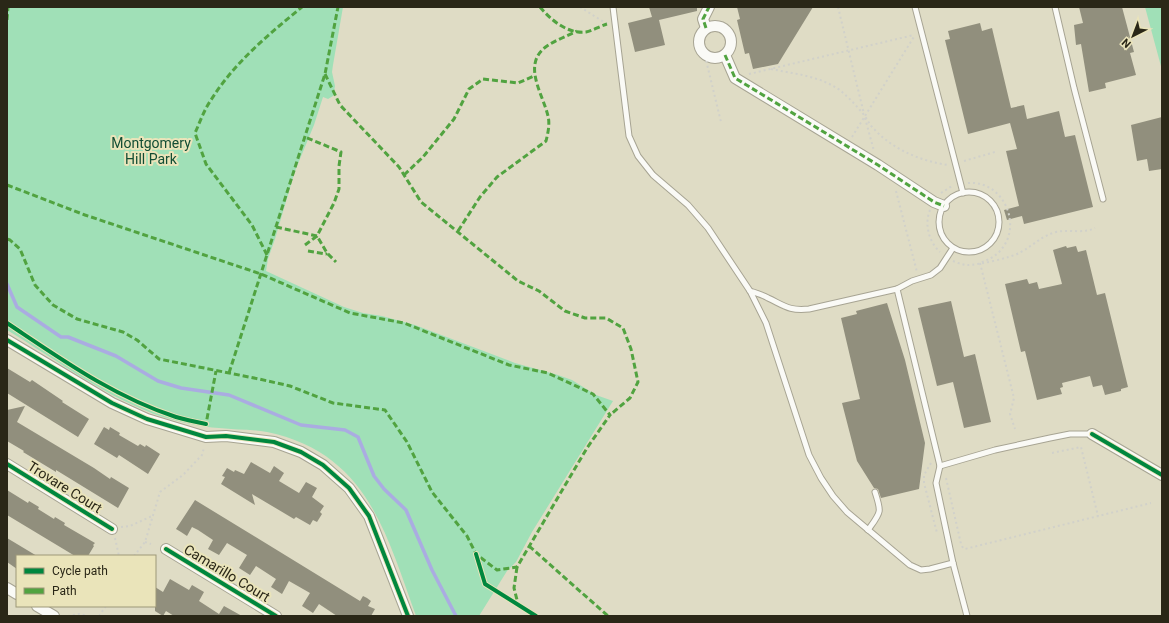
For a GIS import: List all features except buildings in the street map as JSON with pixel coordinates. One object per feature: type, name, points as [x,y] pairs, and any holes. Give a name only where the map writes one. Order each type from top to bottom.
[{"type":"street","points":[[706,28],[703,18],[710,7]]},
{"type":"street","points":[[717,26],[722,28],[729,35],[731,46],[725,55],[715,59],[705,56],[699,47],[698,42],[699,36],[706,28],[717,26]]},
{"type":"street","points":[[725,55],[735,78],[878,165],[934,202],[944,206]]},
{"type":"street","points":[[7,340],[112,402],[147,419],[206,437],[226,436],[274,442],[301,452],[323,465],[349,488],[369,516],[408,616]]},
{"type":"street","points":[[1092,434],[1162,475]]},
{"type":"street","name":"Trovare Court","points":[[7,464],[112,529]]},
{"type":"street","name":"Camarillo Court","points":[[166,549],[276,616]]},
{"type":"street","points":[[7,588],[16,593]]},
{"type":"street","points":[[39,607],[54,616]]},
{"type":"lane","points":[[613,7],[629,136],[638,156],[653,174],[688,205],[708,228],[750,291],[766,323],[810,455],[821,478],[847,512],[910,565],[921,570],[953,564]]},
{"type":"lane","points":[[915,7],[963,193]]},
{"type":"lane","points":[[1055,7],[1074,88],[1103,199]]},
{"type":"lane","points":[[973,192],[984,196],[992,203],[998,212],[1000,222],[998,233],[992,242],[984,249],[974,252],[963,252],[953,248],[946,242],[941,233],[939,224],[940,215],[944,206],[952,198],[963,193],[973,192]]},
{"type":"lane","points":[[750,291],[767,297],[782,306],[797,310],[897,289],[912,281],[931,275],[940,268],[953,248]]},
{"type":"lane","points":[[897,289],[940,466],[936,483],[953,564],[967,616]]},
{"type":"lane","points":[[940,466],[995,450],[1050,438],[1070,434],[1092,434]]},
{"type":"lane","points":[[868,530],[878,517],[880,508],[875,492]]},
{"type":"path","points":[[580,7],[617,30]]},
{"type":"path","points":[[838,7],[878,165]]},
{"type":"path","points":[[735,78],[915,34],[846,146]]},
{"type":"path","points":[[705,56],[721,122]]},
{"type":"path","points":[[771,69],[811,77],[840,91],[865,116],[874,129],[900,150],[931,162],[948,165],[955,164],[995,152]]},
{"type":"path","points":[[892,175],[919,279]]},
{"type":"path","points":[[980,263],[991,259],[1000,251],[1007,241],[1010,230],[1010,218],[1007,207],[1001,197],[992,189],[976,183],[960,183],[945,190],[934,202],[929,214],[928,226],[930,238],[937,249],[946,258],[957,263],[969,265],[980,263],[1018,254],[1042,237],[1055,232],[1088,231],[1095,228]]},
{"type":"path","points":[[980,263],[1014,398],[1010,414],[1015,429]]},
{"type":"path","points":[[1052,453],[1081,447],[1098,516]]},
{"type":"path","points":[[135,555],[145,542],[160,492],[183,475],[202,455],[204,448]]},
{"type":"path","points":[[944,473],[961,544],[963,548],[966,549],[1152,503]]},
{"type":"path","points":[[120,555],[112,529],[130,526],[152,516]]},
{"type":"path","points":[[145,542],[151,544]]},
{"type":"path","points":[[99,616],[105,607]]},
{"type":"path","points":[[68,616],[79,614],[88,616]]},
{"type":"green space","name":"Montgomery Hill Park","points":[[7,7],[343,7],[332,72],[335,86],[333,96],[328,99],[323,97],[314,125],[295,171],[268,259],[266,271],[344,307],[415,325],[515,363],[572,380],[596,395],[613,401],[532,532],[516,562],[507,571],[479,616],[416,616],[394,555],[382,527],[368,501],[350,478],[328,458],[301,443],[267,432],[198,425],[163,417],[122,400],[83,378],[7,330]]},
{"type":"green space","points":[[1145,7],[1162,7],[1162,70]]},
{"type":"waterway","points":[[7,284],[17,307],[61,337],[68,337],[116,356],[158,381],[181,388],[229,395],[301,425],[345,430],[358,437],[374,476],[384,489],[406,510],[432,570],[456,616]]},
{"type":"marked path","points":[[7,20],[8,7]]},
{"type":"marked path","points":[[267,255],[252,225],[206,164],[195,133],[204,112],[220,86],[241,61],[302,7]]},
{"type":"marked path","points":[[229,373],[325,74],[338,7]]},
{"type":"marked path","points":[[540,7],[554,21],[572,31],[586,32],[607,24]]},
{"type":"marked path","points":[[706,28],[703,19],[709,7]]},
{"type":"marked path","points":[[458,231],[480,197],[497,177],[546,141],[549,119],[536,80],[535,61],[539,53],[547,46],[577,31]]},
{"type":"marked path","points":[[725,55],[735,78],[878,165],[934,202],[944,206]]},
{"type":"marked path","points":[[325,74],[340,105],[399,167],[421,202],[518,281],[539,291],[565,311],[585,318],[606,318],[623,328],[631,349],[638,382],[630,398],[610,415]]},
{"type":"marked path","points":[[404,175],[423,157],[454,119],[469,89],[483,79],[518,83],[534,76]]},
{"type":"marked path","points":[[276,227],[317,236],[334,203],[339,189],[339,166],[341,152],[305,137]]},
{"type":"marked path","points":[[7,185],[85,215],[261,274],[350,313],[404,323],[509,365],[548,373],[593,394],[610,415],[587,448],[517,567],[497,570],[476,554],[467,536],[432,492],[407,442],[385,410],[333,403],[290,386],[159,359],[137,340],[123,332],[77,319],[53,305],[35,285],[20,249],[7,239]]},
{"type":"marked path","points":[[305,245],[317,236],[327,253],[336,262]]},
{"type":"marked path","points":[[308,251],[327,253]]},
{"type":"marked path","points":[[202,423],[206,424],[216,371]]},
{"type":"marked path","points":[[529,546],[608,616]]},
{"type":"marked path","points":[[517,567],[514,588],[518,604]]},
{"type":"cycle path","points":[[7,323],[88,376],[131,399],[176,417],[206,424]]},
{"type":"cycle path","points":[[7,340],[112,403],[147,419],[206,437],[226,436],[274,442],[301,452],[323,465],[349,488],[369,516],[408,616]]},
{"type":"cycle path","points":[[1092,434],[1162,475]]},
{"type":"cycle path","points":[[7,464],[112,529]]},
{"type":"cycle path","points":[[166,549],[276,616]]},
{"type":"cycle path","points":[[476,554],[485,584],[536,616]]}]
